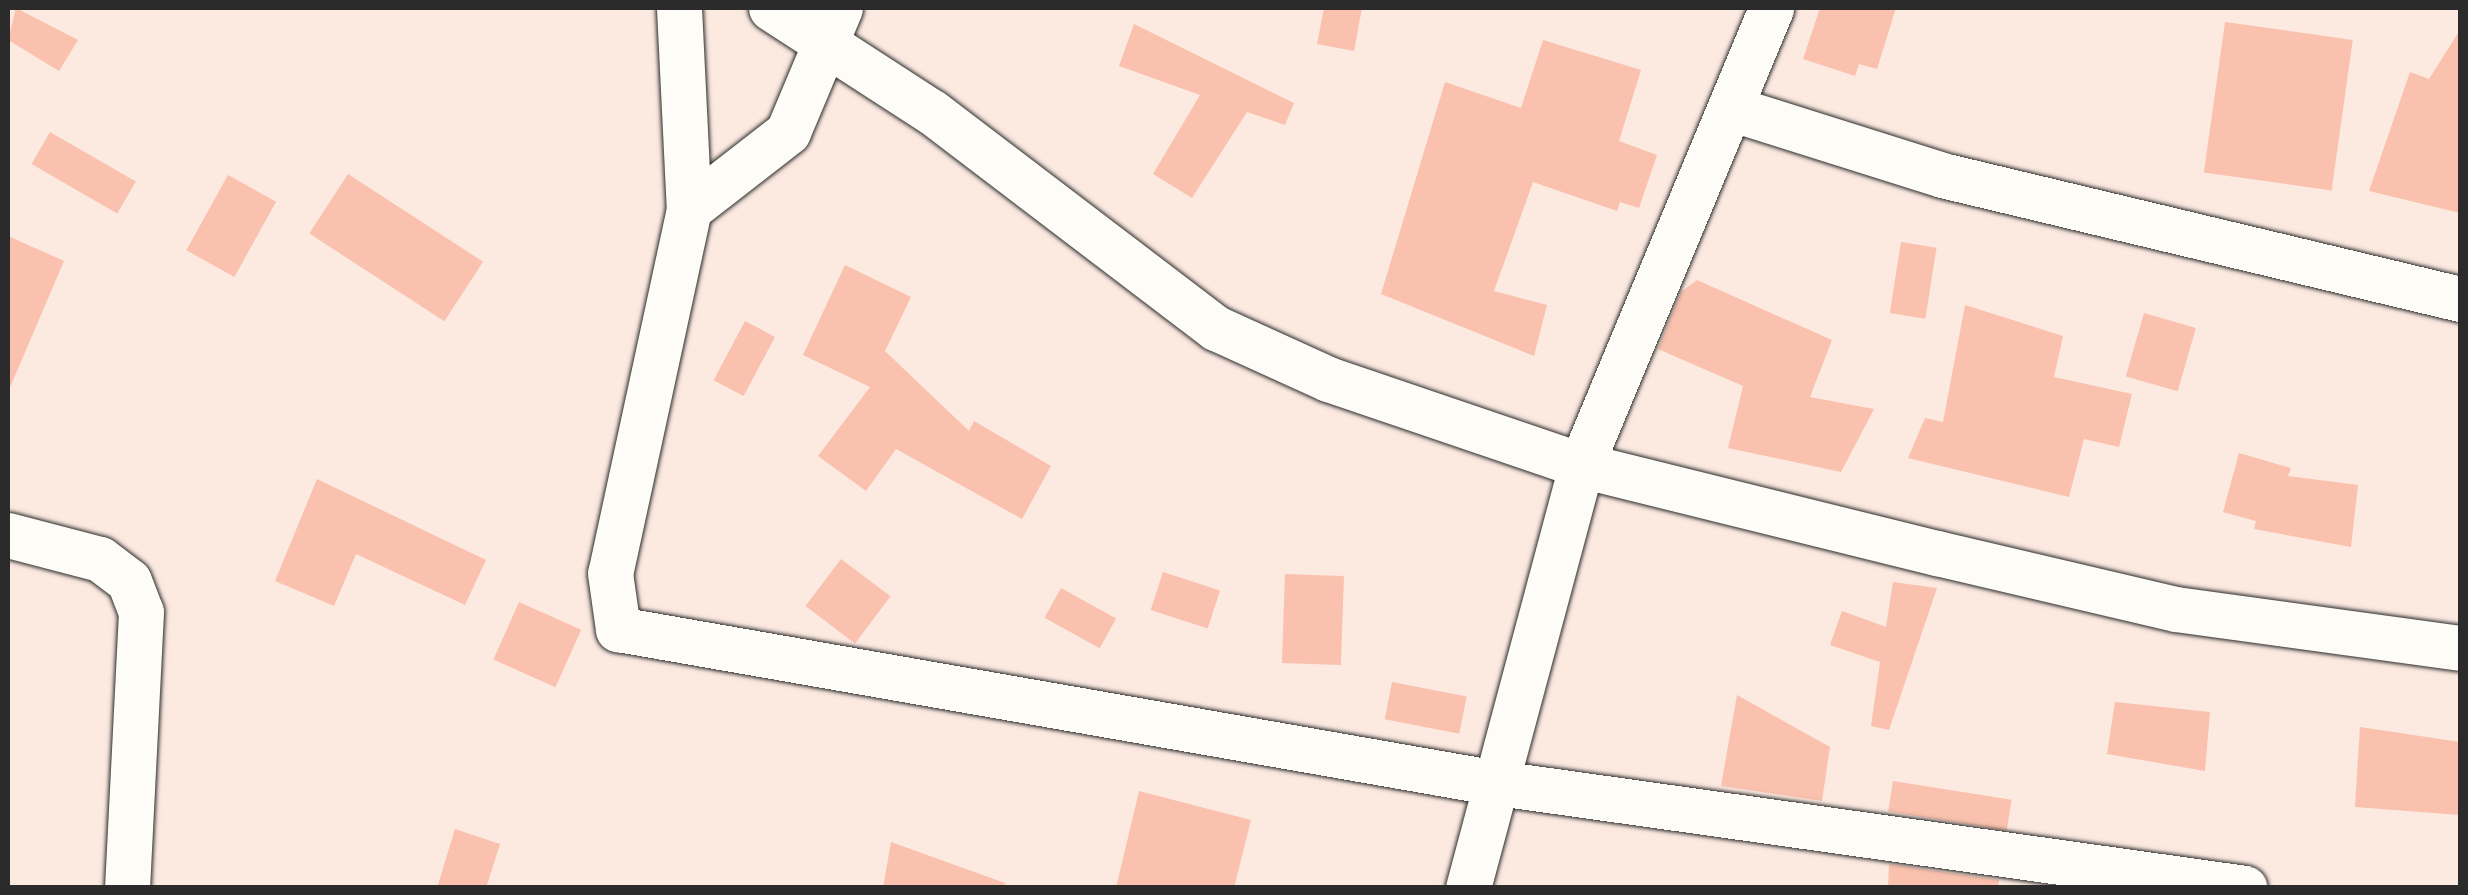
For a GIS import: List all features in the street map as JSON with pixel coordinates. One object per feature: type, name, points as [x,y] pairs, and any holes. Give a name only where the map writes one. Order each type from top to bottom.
[{"type":"street","points":[[679,8],[689,210],[610,573],[618,629],[1491,782],[2117,879],[2245,888]]},
{"type":"street","points":[[771,8],[832,22],[1216,328],[1328,379],[1582,465],[2176,609],[2460,648]]},
{"type":"street","points":[[1468,888],[1491,782],[1582,465],[1771,8]]},
{"type":"street","points":[[689,210],[788,132],[832,22]]},
{"type":"street","points":[[1730,108],[1942,175],[2460,299]]},
{"type":"street","points":[[8,536],[100,559],[129,581],[141,612],[127,888]]},
{"type":"building","points":[[16,8],[78,40],[59,71],[8,40]]},
{"type":"building","points":[[1324,8],[1362,8],[1354,51],[1317,44]]},
{"type":"building","points":[[1820,8],[1896,8],[1877,69],[1859,64],[1855,76],[1803,59]]},
{"type":"building","points":[[2225,22],[2353,40],[2332,190],[2204,173]]},
{"type":"building","points":[[1134,24],[1294,103],[1285,125],[1247,112],[1192,198],[1153,174],[1200,95],[1119,66]]},
{"type":"building","points":[[2460,30],[2460,213],[2369,191],[2410,72],[2429,79]]},
{"type":"building","points":[[1543,40],[1641,70],[1619,141],[1657,155],[1639,208],[1620,202],[1617,211],[1533,182],[1494,291],[1547,305],[1534,356],[1381,294],[1445,82],[1521,108]]},
{"type":"building","points":[[50,132],[136,182],[117,214],[32,164]]},
{"type":"building","points":[[348,174],[483,262],[444,321],[309,234]]},
{"type":"building","points":[[228,175],[276,202],[234,277],[186,250]]},
{"type":"building","points":[[8,236],[64,261],[8,392]]},
{"type":"building","points":[[1901,242],[1937,248],[1925,319],[1890,313]]},
{"type":"building","points":[[845,265],[911,297],[885,351],[969,431],[974,421],[1051,466],[1022,519],[896,449],[866,491],[818,456],[870,387],[803,355]]},
{"type":"building","points":[[1697,280],[1832,340],[1810,397],[1874,409],[1841,472],[1728,448],[1743,386],[1658,349],[1681,292]]},
{"type":"building","points":[[1965,305],[2063,336],[2054,377],[2132,394],[2119,447],[2084,439],[2069,497],[1908,458],[1925,418],[1943,422]]},
{"type":"building","points":[[2144,313],[2196,328],[2178,391],[2126,376]]},
{"type":"building","points":[[745,321],[775,337],[744,396],[714,380]]},
{"type":"building","points":[[2239,453],[2291,468],[2288,476],[2358,485],[2351,547],[2254,529],[2256,521],[2223,512]]},
{"type":"building","points":[[317,479],[486,560],[465,605],[356,554],[334,606],[275,581]]},
{"type":"building","points":[[841,559],[891,596],[855,643],[805,606]]},
{"type":"building","points":[[1163,572],[1220,591],[1208,629],[1151,610]]},
{"type":"building","points":[[1285,574],[1344,576],[1341,665],[1282,663]]},
{"type":"building","points":[[1893,582],[1937,588],[1889,730],[1871,726],[1880,662],[1830,645],[1842,611],[1886,627]]},
{"type":"building","points":[[1061,588],[1116,619],[1100,648],[1045,618]]},
{"type":"building","points":[[519,602],[581,630],[555,687],[493,660]]},
{"type":"building","points":[[1392,682],[1467,697],[1459,734],[1385,719]]},
{"type":"building","points":[[1737,695],[1830,747],[1822,801],[1721,786]]},
{"type":"building","points":[[2115,702],[2210,712],[2205,771],[2107,754]]},
{"type":"building","points":[[2360,727],[2460,742],[2460,815],[2355,807]]},
{"type":"building","points":[[1893,781],[2012,800],[2007,830],[1888,812]]},
{"type":"building","points":[[1139,791],[1251,820],[1234,888],[1116,888]]},
{"type":"building","points":[[455,829],[500,844],[486,888],[437,888]]},
{"type":"building","points":[[891,842],[1005,883],[1004,888],[883,888]]},
{"type":"building","points":[[1889,864],[1999,880],[1998,888],[1888,888]]}]
